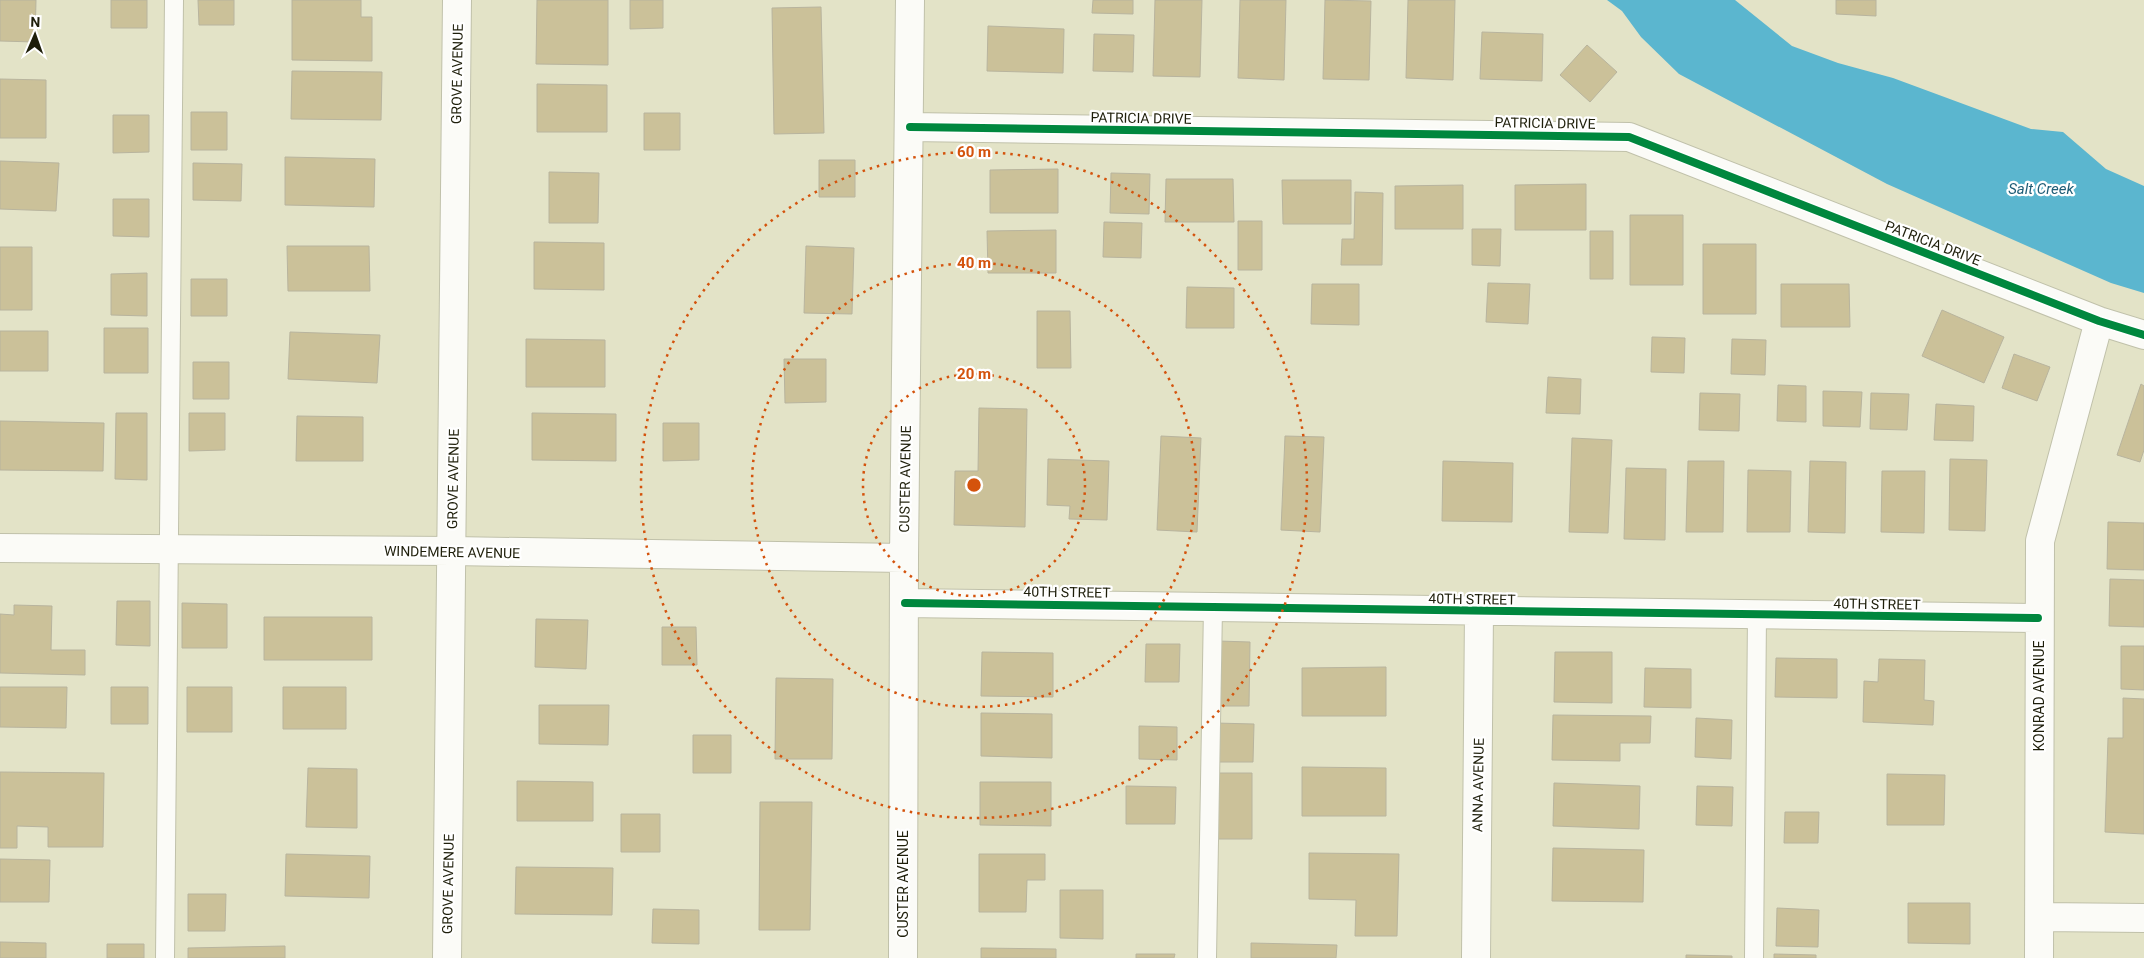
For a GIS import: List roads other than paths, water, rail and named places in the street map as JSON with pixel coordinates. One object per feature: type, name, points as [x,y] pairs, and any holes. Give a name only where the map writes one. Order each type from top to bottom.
[{"type":"street","name":"GROVE AVENUE","points":[[447,958],[457,0]]},
{"type":"street","name":"CUSTER AVENUE","points":[[903,958],[904,558],[910,0]]},
{"type":"street","name":"PATRICIA DRIVE","points":[[910,127],[1629,137],[2099,321],[2144,335]]},
{"type":"street","name":"KONRAD AVENUE","points":[[2039,958],[2038,618],[2040,541],[2099,321]]},
{"type":"street","name":"WINDEMERE AVENUE","points":[[0,548],[452,551],[904,558]]},
{"type":"street","name":"40TH STREET","points":[[905,602],[1479,612],[2038,618]]},
{"type":"street","name":"ANNA AVENUE","points":[[1476,958],[1479,612]]},
{"type":"street","points":[[2040,917],[2144,918]]},
{"type":"lane","points":[[165,958],[174,0]]},
{"type":"lane","points":[[1206,958],[1212,607]]},
{"type":"lane","points":[[1754,958],[1757,615]]},
{"type":"water","name":"Salt Creek","points":[[1607,0],[1735,0],[1792,46],[1838,63],[1893,78],[2031,129],[2063,132],[2106,169],[2144,186],[2144,293],[2111,283],[1887,184],[1679,74],[1641,37],[1622,11]]}]
